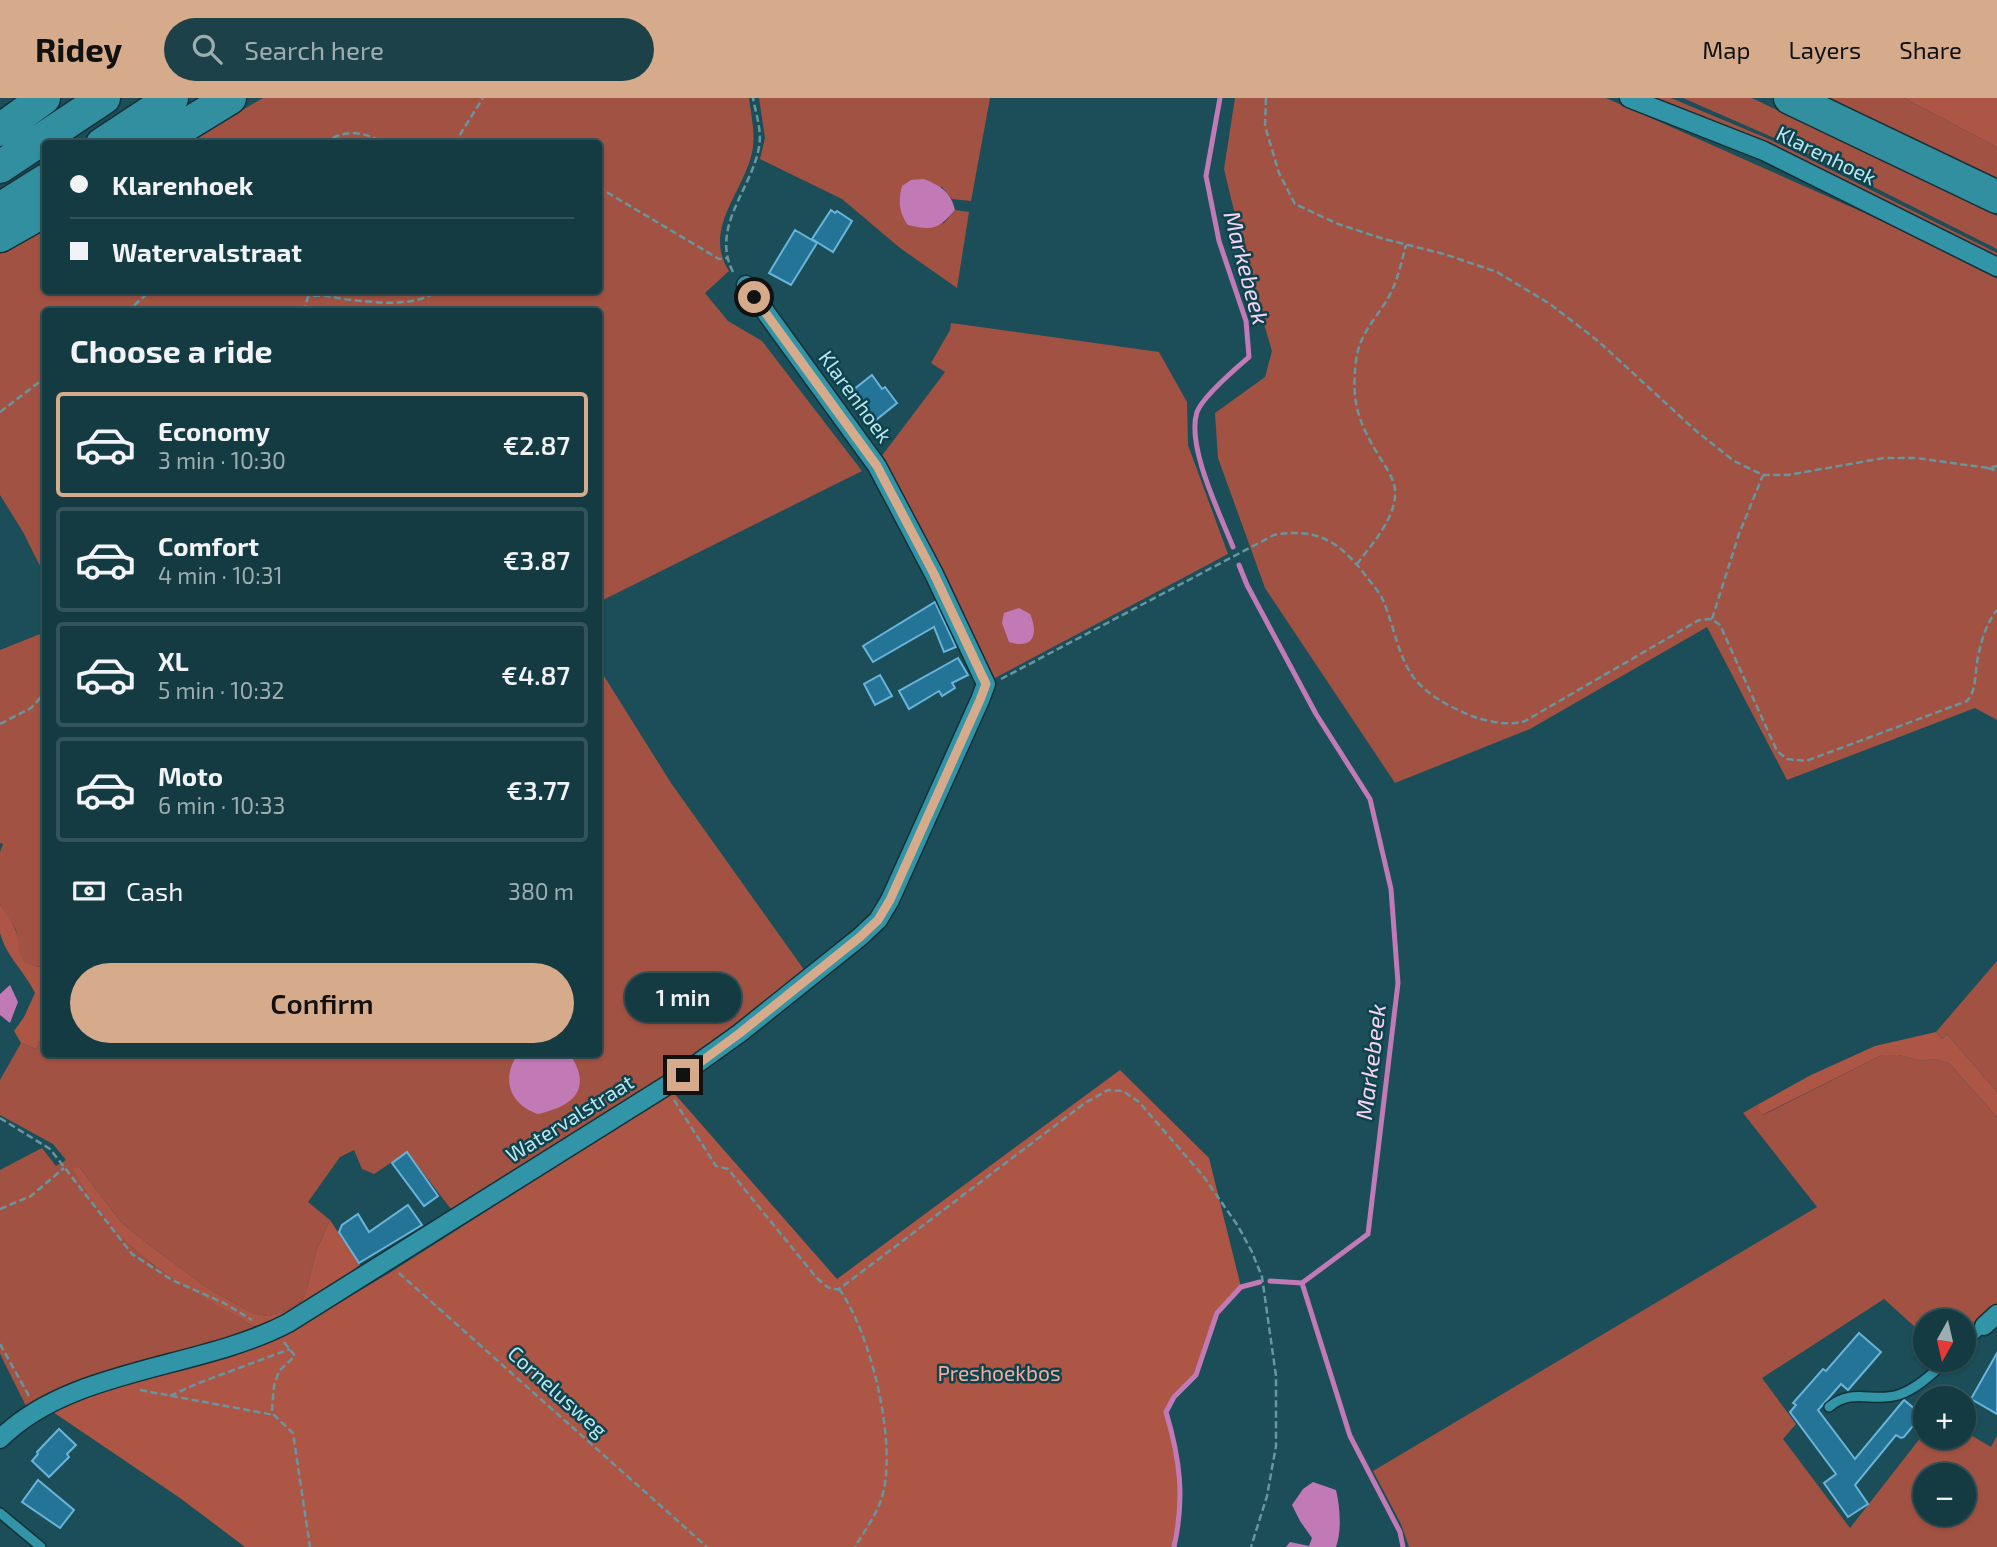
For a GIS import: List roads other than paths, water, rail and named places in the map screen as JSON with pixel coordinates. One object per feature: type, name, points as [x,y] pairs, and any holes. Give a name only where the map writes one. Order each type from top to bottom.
[{"type":"highway","points":[[0,130],[44,98]]},
{"type":"highway","points":[[0,167],[104,98]]},
{"type":"highway","points":[[108,140],[172,98]]},
{"type":"highway","points":[[162,140],[230,98]]},
{"type":"highway","points":[[1790,98],[1997,197]]},
{"type":"highway","points":[[0,209],[42,183]]},
{"type":"highway","points":[[0,236],[42,212]]},
{"type":"street","name":"Klarenhoek","points":[[1629,98],[1764,151],[1997,267]]},
{"type":"street","name":"Klarenhoek","points":[[746,285],[877,466],[917,541],[986,684]]},
{"type":"street","name":"Watervalstraat","points":[[0,1439],[24,1419],[60,1398],[236,1345],[269,1332],[308,1311],[666,1086],[740,1033],[878,920],[902,875],[986,684]]},
{"type":"lane","points":[[1976,1333],[1990,1320]]},
{"type":"lane","points":[[1829,1407],[1843,1397],[1898,1395],[1912,1389],[1933,1372]]},
{"type":"lane","points":[[0,1513],[41,1547]]},
{"type":"waterway","name":"Markebeek","points":[[1220,98],[1206,176],[1219,241],[1246,321],[1249,357],[1206,398],[1197,412],[1195,426],[1200,461],[1233,547]]},
{"type":"waterway","name":"Markebeek","points":[[1239,565],[1316,714],[1370,799],[1391,889],[1398,983],[1368,1234],[1302,1283],[1350,1436],[1400,1532],[1403,1547]]},
{"type":"waterway","points":[[1270,1281],[1302,1283]]},
{"type":"waterway","points":[[1174,1547],[1180,1495],[1178,1462],[1166,1412],[1174,1397],[1196,1375],[1217,1313],[1241,1287],[1260,1282]]},
{"type":"park label","name":"Preshoekbos","points":[[999,1374]]}]
